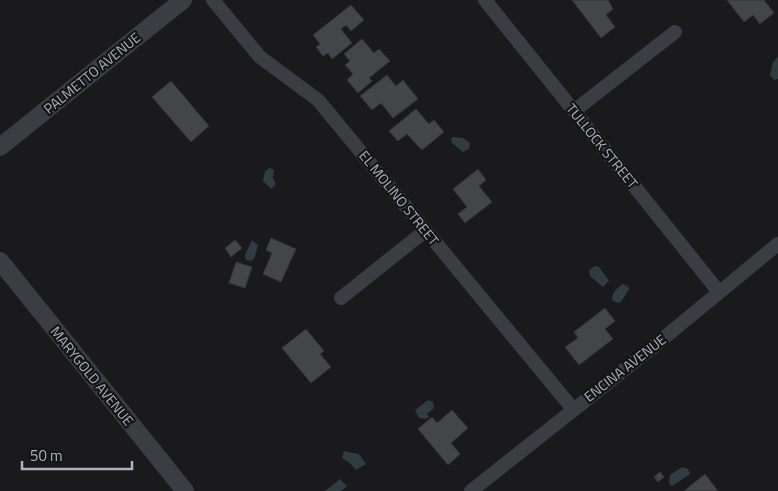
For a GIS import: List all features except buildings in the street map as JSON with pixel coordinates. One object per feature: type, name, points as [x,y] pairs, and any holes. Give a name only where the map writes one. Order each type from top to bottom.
[{"type":"street","name":"PALMETTO AVENUE","points":[[0,147],[183,0]]},
{"type":"street","name":"EL MOLINO STREET","points":[[213,0],[260,57],[318,100],[573,409]]},
{"type":"street","name":"TULLOCK STREET","points":[[485,0],[720,292]]},
{"type":"street","points":[[574,112],[675,32]]},
{"type":"street","points":[[341,298],[425,231]]},
{"type":"street","name":"ENCINA AVENUE","points":[[471,491],[778,244]]},
{"type":"street","name":"MARYGOLD AVENUE","points":[[0,261],[185,491]]},
{"type":"shaded area","points":[[778,57],[778,79],[774,80],[770,75],[773,62]]},
{"type":"shaded area","points":[[451,138],[463,138],[470,143],[469,149],[463,152],[452,143]]},
{"type":"shaded area","points":[[270,168],[274,170],[273,178],[276,184],[271,189],[263,181],[265,171]]},
{"type":"shaded area","points":[[252,240],[258,245],[254,259],[251,261],[246,260],[245,255]]},
{"type":"shaded area","points":[[595,266],[599,267],[609,281],[603,287],[590,276],[589,270]]},
{"type":"shaded area","points":[[623,284],[628,286],[629,289],[621,302],[618,303],[612,300],[613,295]]},
{"type":"shaded area","points":[[428,400],[433,402],[434,408],[427,414],[429,417],[427,419],[419,418],[415,410]]},
{"type":"shaded area","points":[[344,451],[359,454],[366,464],[356,470],[342,458]]},
{"type":"shaded area","points":[[682,467],[688,469],[690,474],[672,486],[669,483],[670,475]]},
{"type":"shaded area","points":[[340,479],[347,486],[341,491],[325,491]]}]
